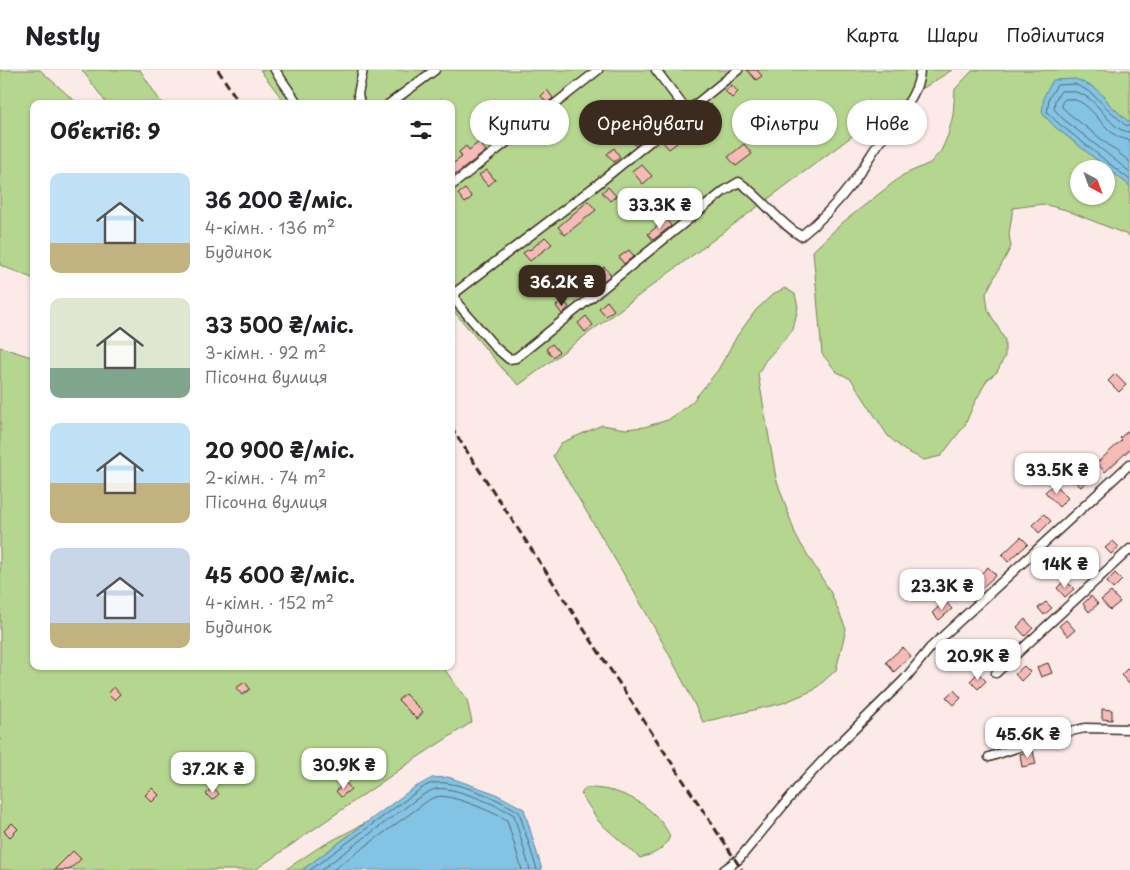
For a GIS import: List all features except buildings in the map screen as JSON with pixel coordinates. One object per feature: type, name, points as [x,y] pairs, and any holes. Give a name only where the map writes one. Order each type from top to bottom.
[{"type":"street","points":[[275,70],[295,100]]},
{"type":"street","points":[[359,100],[358,94],[363,70]]},
{"type":"street","points":[[394,100],[435,70]]},
{"type":"street","points":[[455,183],[598,70]]},
{"type":"street","points":[[656,70],[679,100]]},
{"type":"street","points":[[701,100],[738,70]]},
{"type":"street","points":[[455,297],[458,304],[496,348],[509,359],[516,358],[724,191],[739,182],[751,191],[786,226],[800,236],[836,202],[852,183],[886,132],[902,114],[916,87],[920,70]]},
{"type":"street","points":[[455,290],[594,187],[645,145]]},
{"type":"street","points":[[724,870],[739,859],[772,818],[830,753],[904,680],[930,648],[1130,464]]},
{"type":"street","points":[[996,674],[1130,549]]},
{"type":"street","points":[[989,757],[1058,734],[1085,728],[1130,729]]},
{"type":"green space","points":[[0,70],[40,70],[74,100],[30,100],[30,277],[0,265]]},
{"type":"green space","points":[[82,70],[140,70],[159,100],[104,100]]},
{"type":"green space","points":[[260,70],[952,70],[904,100],[847,100],[847,140],[519,385],[507,374],[455,313],[455,100],[283,100]]},
{"type":"green space","points":[[973,70],[1130,70],[1130,123],[1109,104],[1104,96],[1042,113],[1054,126],[1097,160],[1070,160],[1070,205],[1115,205],[1115,174],[1130,186],[1130,236],[1066,210],[1043,204],[1013,208],[1009,234],[1011,247],[986,293],[988,310],[1005,340],[1005,356],[997,372],[987,380],[965,425],[941,456],[924,460],[904,450],[888,436],[851,379],[837,372],[822,354],[813,251],[842,223],[903,175],[930,163],[941,151],[948,135],[953,115],[955,89]]},
{"type":"green space","points":[[785,288],[795,294],[798,307],[793,330],[765,361],[758,374],[776,478],[796,536],[831,593],[846,629],[836,670],[814,690],[783,703],[703,722],[650,620],[553,456],[561,443],[602,425],[626,429],[644,427],[668,420],[692,402],[718,370],[737,336],[756,310],[773,294]]},
{"type":"green space","points":[[0,347],[30,357],[30,670],[445,670],[467,700],[472,722],[415,759],[255,870],[0,870]]},
{"type":"green space","points":[[585,788],[598,788],[623,794],[645,806],[663,825],[670,836],[668,841],[658,851],[640,858],[599,822],[581,794]]},
{"type":"green space","points":[[367,822],[302,870],[285,870],[318,848]]},
{"type":"water","points":[[1076,79],[1093,87],[1130,123],[1130,186],[1115,174],[1115,160],[1097,160],[1054,126],[1042,113],[1044,96],[1053,80]]},
{"type":"water","points":[[448,777],[494,793],[524,809],[542,870],[302,870],[412,789],[432,778]]},
{"type":"railway","points":[[218,70],[237,100]]},
{"type":"railway","points":[[455,433],[742,870]]}]
